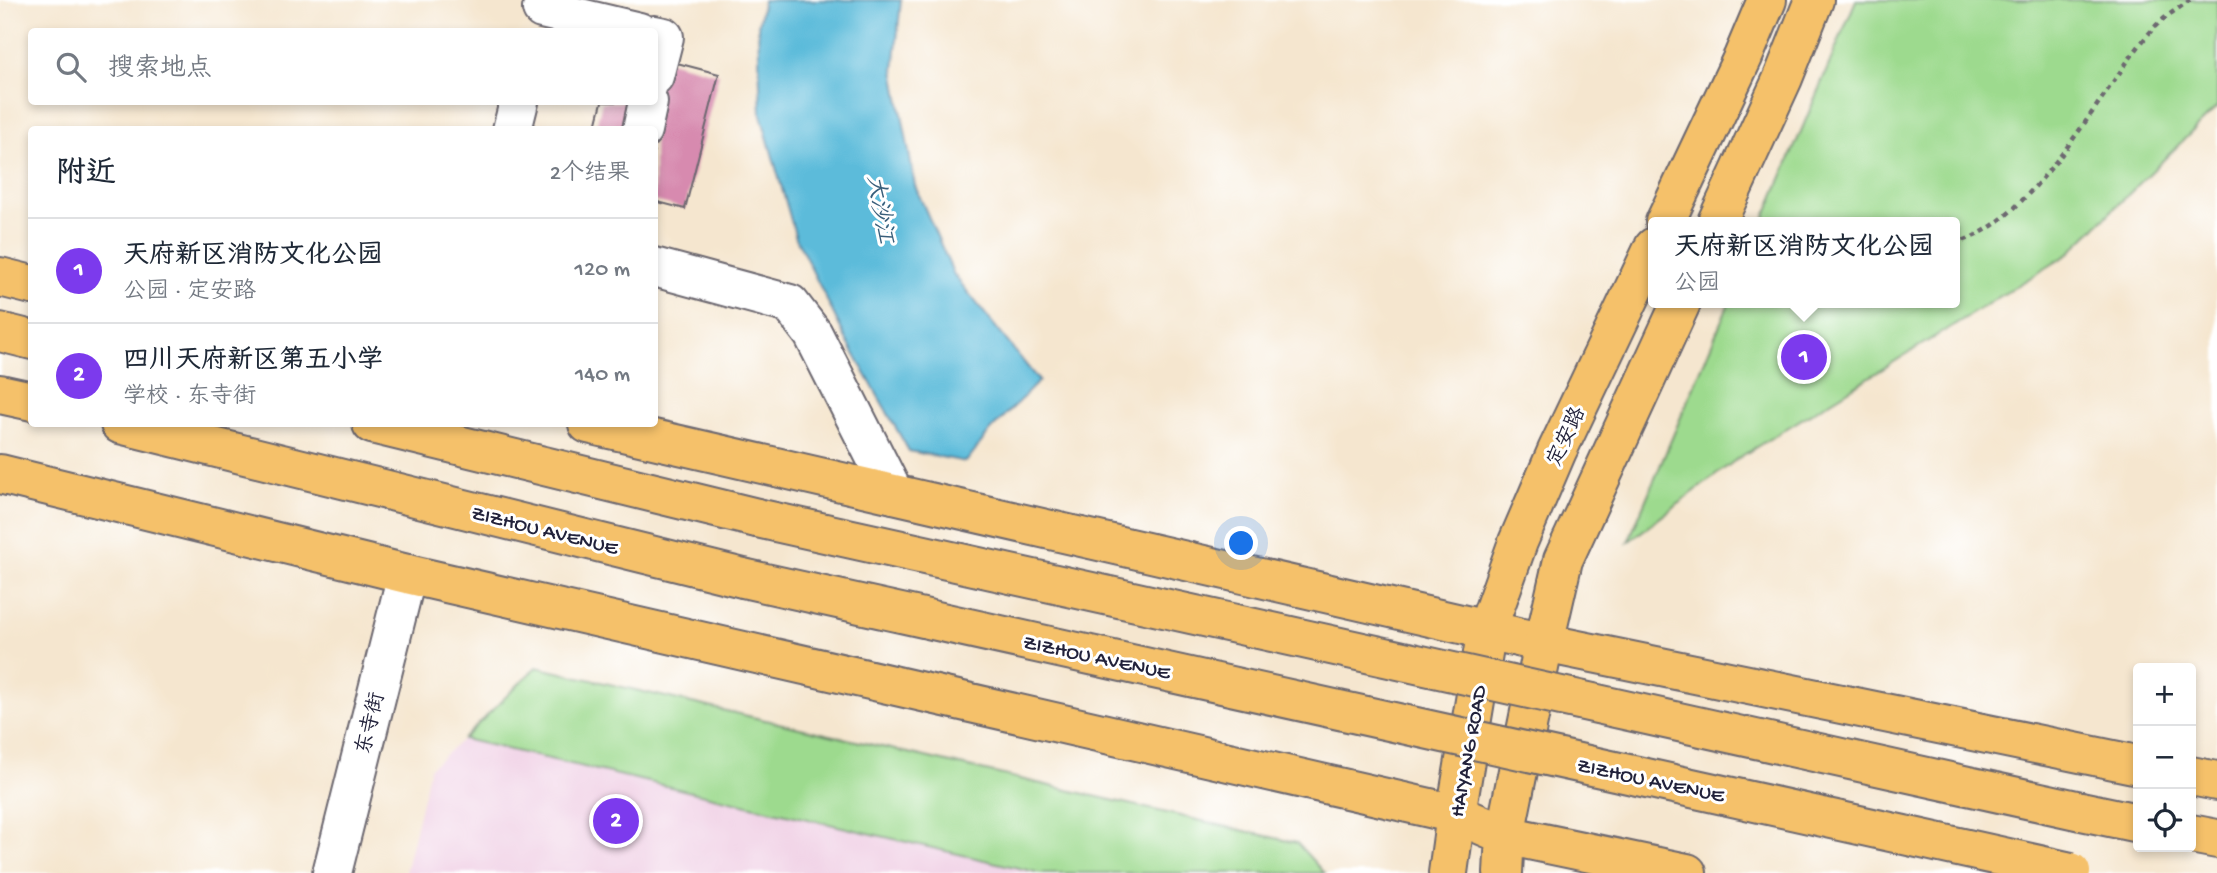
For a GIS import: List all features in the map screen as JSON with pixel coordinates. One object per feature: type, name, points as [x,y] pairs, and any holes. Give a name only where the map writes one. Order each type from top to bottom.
[{"type":"main road","points":[[1667,217],[1767,0]]},
{"type":"main road","points":[[1719,217],[1783,78],[1814,0]]},
{"type":"main road","name":"定安路","points":[[1487,629],[1518,542],[1557,451],[1648,260]]},
{"type":"main road","points":[[0,277],[28,284]]},
{"type":"main road","points":[[1503,873],[1505,835],[1563,560],[1679,308]]},
{"type":"main road","points":[[0,332],[28,339]]},
{"type":"main road","points":[[0,394],[28,400]]},
{"type":"main road","name":"ZIZHOU AVENUE","points":[[132,427],[743,578],[2074,872]]},
{"type":"main road","points":[[384,427],[757,518],[2133,822]]},
{"type":"main road","points":[[601,427],[1544,643],[2133,764]]},
{"type":"main road","points":[[0,474],[407,573],[1456,814],[1505,835],[1687,873]]},
{"type":"main road","name":"HAIYANG ROAD","points":[[1448,873],[1487,629]]},
{"type":"main road","points":[[2196,777],[2217,781]]},
{"type":"main road","points":[[2196,835],[2217,839]]},
{"type":"street","points":[[541,14],[617,28]]},
{"type":"street","points":[[658,36],[664,37],[658,60]]},
{"type":"street","points":[[513,126],[518,105]]},
{"type":"street","points":[[643,126],[648,105]]},
{"type":"street","points":[[658,268],[790,303],[813,334],[894,494]]},
{"type":"street","name":"东寺街","points":[[332,873],[407,573]]},
{"type":"path","points":[[1960,241],[1994,224],[2028,194],[2053,166],[2120,70],[2154,27],[2190,0]]},
{"type":"shaded area","points":[[463,739],[1040,873],[405,873],[430,768]]},
{"type":"green space","points":[[1856,0],[2217,0],[2217,107],[2067,255],[1737,459],[1628,542],[1727,308],[1960,308],[1960,217],[1765,217]]},
{"type":"green space","points":[[536,667],[1297,843],[1324,873],[1040,873],[463,739]]},
{"type":"water","name":"大沙江","points":[[763,0],[901,0],[894,70],[915,186],[954,275],[1039,381],[991,430],[966,462],[909,451],[847,341],[796,238],[761,115],[758,26]]},
{"type":"building","points":[[658,58],[719,74],[685,209],[658,202],[658,126],[596,126],[601,105],[658,105]]},
{"type":"place","name":"天府新区消防文化公园","points":[[1804,357]]},
{"type":"place","name":"四川天府新区第五小学","points":[[616,821]]}]
